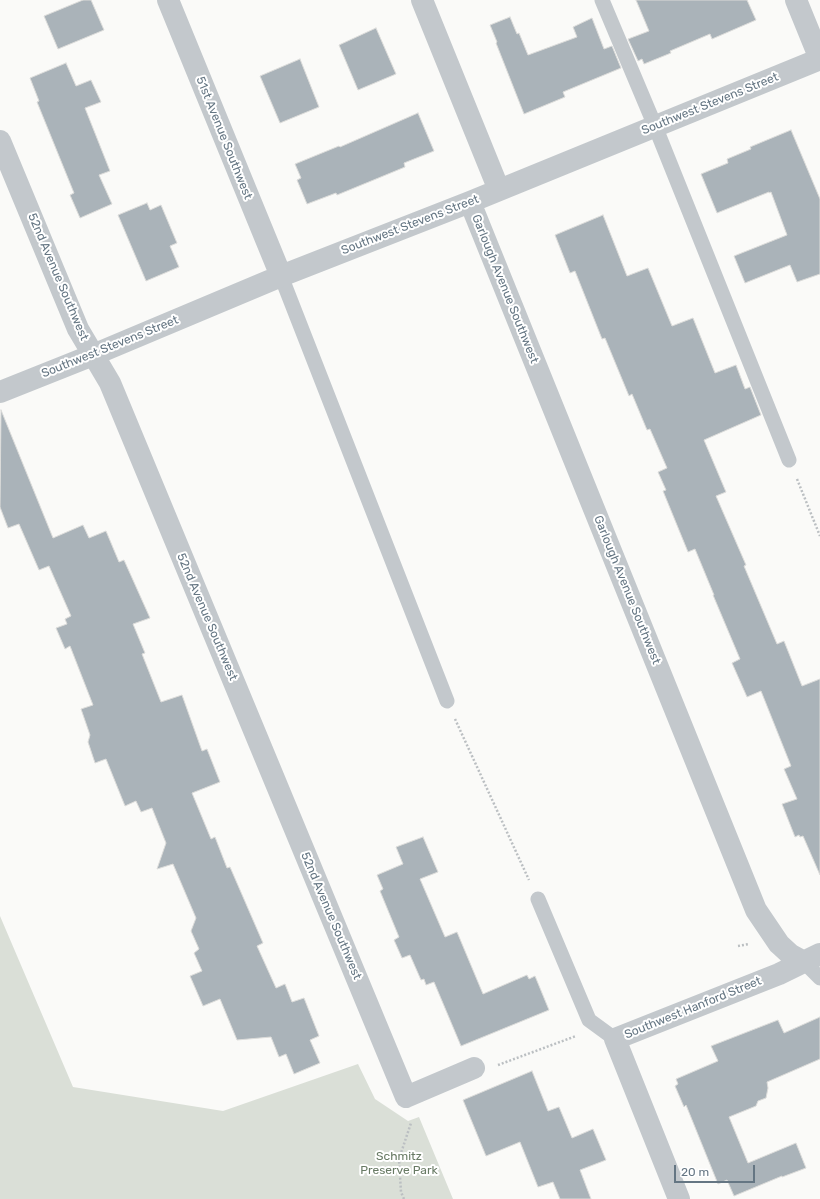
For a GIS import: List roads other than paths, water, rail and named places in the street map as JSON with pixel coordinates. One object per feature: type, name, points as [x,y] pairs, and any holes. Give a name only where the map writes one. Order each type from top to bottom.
[{"type":"street","name":"51st Avenue Southwest","points":[[168,0],[281,276]]},
{"type":"street","points":[[422,0],[499,190]]},
{"type":"street","points":[[796,0],[820,59]]},
{"type":"street","name":"Southwest Stevens Street","points":[[0,392],[93,355],[281,276],[470,202],[820,59]]},
{"type":"street","name":"52nd Avenue Southwest","points":[[0,141],[78,329],[113,390],[406,1097],[474,1068]]},
{"type":"street","name":"Garlough Avenue Southwest","points":[[470,202],[756,910],[779,944],[791,955],[812,958]]},
{"type":"street","name":"Southwest Hanford Street","points":[[615,1040],[779,974],[812,958]]},
{"type":"street","points":[[615,1040],[679,1199]]},
{"type":"lane","points":[[602,0],[655,126],[790,460]]},
{"type":"lane","points":[[281,276],[447,701]]},
{"type":"lane","points":[[538,899],[589,1020],[615,1040]]},
{"type":"lane","points":[[812,958],[820,978]]},
{"type":"park label","name":"Schmitz Preserve Park","points":[[399,1164]]}]
